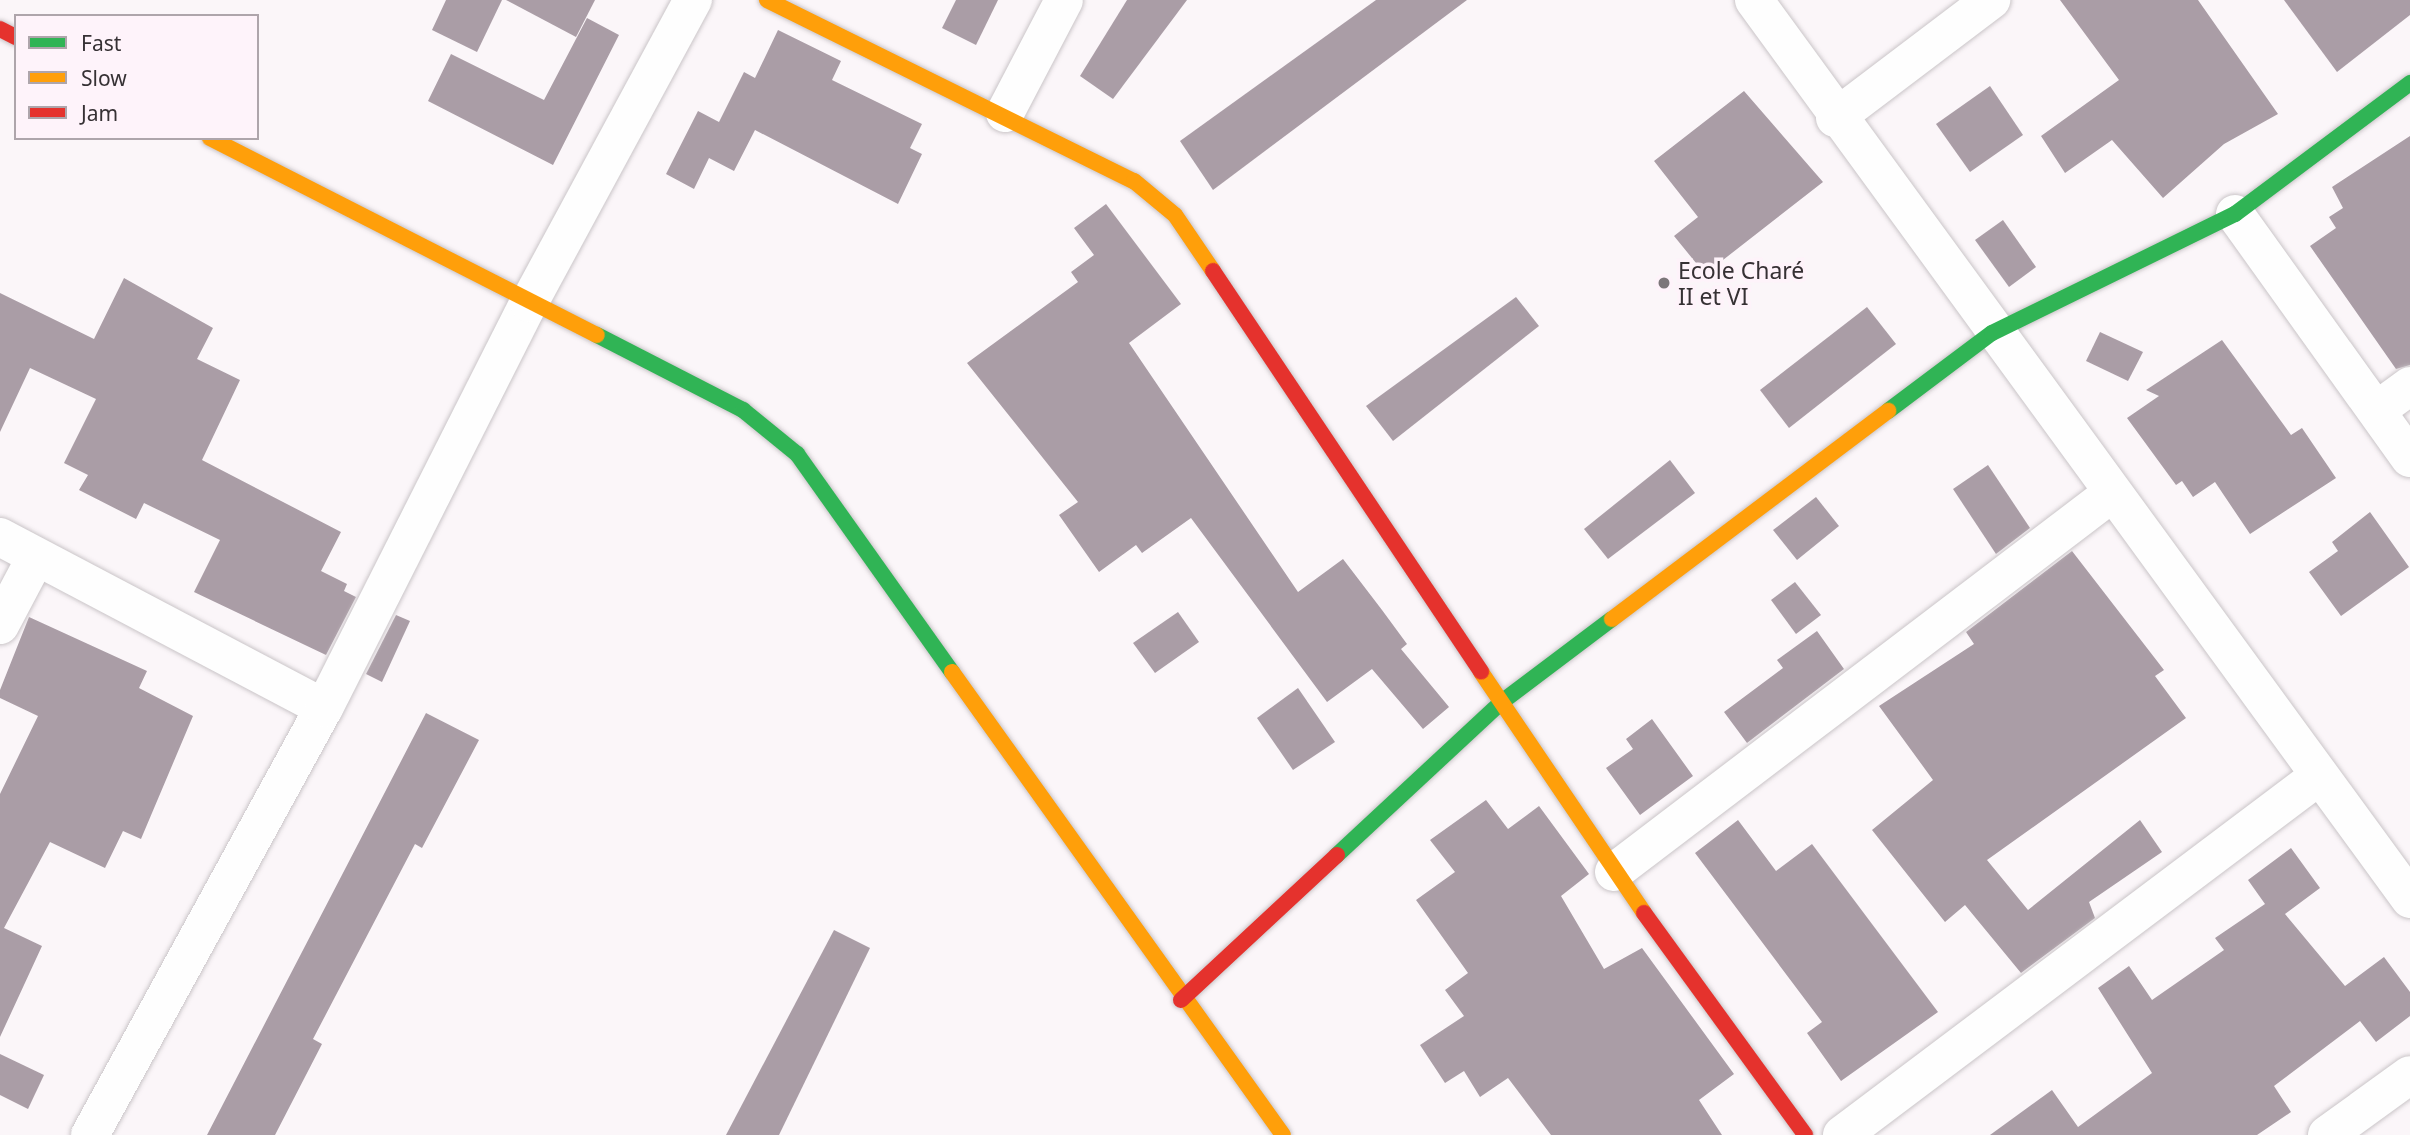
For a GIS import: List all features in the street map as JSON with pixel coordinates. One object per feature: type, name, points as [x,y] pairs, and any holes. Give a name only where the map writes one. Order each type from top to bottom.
[{"type":"street","points":[[90,1135],[324,708],[529,303],[693,0]]},
{"type":"street","points":[[767,0],[1005,113],[1135,181],[1175,215],[1503,701],[1614,872],[1805,1135]]},
{"type":"street","points":[[1005,113],[1064,0]]},
{"type":"street","points":[[1754,0],[1835,118],[2410,899]]},
{"type":"street","points":[[1835,118],[1991,0]]},
{"type":"street","points":[[1181,1000],[1503,701],[1992,333],[2235,214],[2410,83]]},
{"type":"street","points":[[215,140],[529,303],[743,410],[797,454],[870,548],[1181,1000],[1283,1135]]},
{"type":"street","points":[[2235,214],[2410,458]]},
{"type":"street","points":[[2377,410],[2410,386]]},
{"type":"street","points":[[1614,872],[2111,495]]},
{"type":"street","points":[[0,537],[324,708]]},
{"type":"street","points":[[0,625],[36,557]]},
{"type":"street","points":[[1842,1135],[2319,776]]},
{"type":"street","points":[[2327,1135],[2410,1075]]},
{"type":"building","points":[[446,0],[502,0],[477,52],[432,30]]},
{"type":"building","points":[[506,0],[595,0],[576,37]]},
{"type":"building","points":[[956,0],[998,0],[976,45],[942,28]]},
{"type":"building","points":[[1127,0],[1187,0],[1113,99],[1080,76]]},
{"type":"building","points":[[1376,0],[1467,0],[1213,190],[1180,141]]},
{"type":"building","points":[[2060,0],[2198,0],[2278,114],[2224,144],[2163,198],[2112,140],[2065,173],[2041,136],[2119,80]]},
{"type":"building","points":[[2284,0],[2410,0],[2410,15],[2337,72]]},
{"type":"building","points":[[587,18],[619,35],[553,165],[428,101],[451,54],[544,100]]},
{"type":"building","points":[[778,30],[841,61],[832,80],[922,124],[910,148],[922,154],[898,204],[755,130],[734,171],[709,158],[694,189],[666,174],[698,111],[719,122],[744,72],[755,78]]},
{"type":"building","points":[[1990,86],[2023,135],[1970,172],[1936,124]]},
{"type":"building","points":[[1744,91],[1823,182],[1705,274],[1674,236],[1698,217],[1654,161]]},
{"type":"building","points":[[2410,136],[2410,365],[2396,369],[2310,246],[2336,228],[2329,217],[2343,208],[2332,187]]},
{"type":"building","points":[[1106,204],[1181,304],[1129,343],[1298,592],[1343,559],[1382,610],[1407,644],[1401,649],[1449,707],[1423,729],[1372,669],[1327,702],[1191,518],[1142,553],[1136,545],[1099,572],[1059,515],[1078,502],[967,363],[1078,282],[1071,272],[1094,255],[1074,228]]},
{"type":"building","points":[[2003,220],[2036,267],[2009,287],[1975,240]]},
{"type":"building","points":[[124,278],[213,328],[197,359],[240,380],[202,460],[341,532],[321,571],[347,584],[344,591],[356,597],[326,655],[194,592],[220,540],[144,503],[136,519],[79,490],[88,475],[64,463],[96,399],[30,368],[0,432],[0,293],[94,339]]},
{"type":"building","points":[[1516,297],[1539,326],[1393,441],[1366,406]]},
{"type":"building","points":[[1867,307],[1896,344],[1789,428],[1760,390]]},
{"type":"building","points":[[2100,332],[2143,352],[2128,381],[2086,361]]},
{"type":"building","points":[[2222,340],[2291,435],[2302,428],[2336,478],[2250,534],[2215,482],[2193,497],[2182,481],[2176,485],[2127,418],[2159,396],[2146,390]]},
{"type":"building","points":[[1670,460],[1695,493],[1608,559],[1584,529]]},
{"type":"building","points":[[1988,465],[2030,528],[1996,554],[1953,489]]},
{"type":"building","points":[[1816,497],[1839,526],[1797,560],[1773,530]]},
{"type":"building","points":[[2370,512],[2409,567],[2341,616],[2309,572],[2338,551],[2332,542]]},
{"type":"building","points":[[2072,551],[2164,670],[2155,676],[2186,718],[1987,860],[2028,910],[2140,820],[2162,852],[2089,902],[2095,918],[2021,973],[1965,905],[1945,922],[1872,830],[1933,780],[1879,706],[1974,644],[1966,632]]},
{"type":"building","points":[[1795,582],[1821,615],[1796,634],[1771,600]]},
{"type":"building","points":[[1178,612],[1199,642],[1155,673],[1133,643]]},
{"type":"building","points":[[396,615],[410,621],[382,682],[366,674]]},
{"type":"building","points":[[29,617],[147,671],[139,688],[193,716],[141,839],[123,831],[105,868],[50,842],[4,928],[42,946],[0,1037],[0,794],[38,716],[0,698],[0,690]]},
{"type":"building","points":[[1817,631],[1844,669],[1747,743],[1724,712],[1783,668],[1777,660]]},
{"type":"building","points":[[1298,688],[1335,742],[1293,770],[1257,718]]},
{"type":"building","points":[[426,713],[479,740],[422,848],[415,844],[313,1039],[322,1044],[275,1135],[207,1135]]},
{"type":"building","points":[[1652,719],[1693,776],[1640,815],[1606,768],[1633,749],[1626,739]]},
{"type":"building","points":[[1486,800],[1508,829],[1539,806],[1589,874],[1561,896],[1604,969],[1642,948],[1734,1074],[1699,1100],[1722,1135],[1551,1135],[1508,1078],[1480,1097],[1464,1071],[1445,1083],[1420,1045],[1464,1016],[1445,990],[1468,973],[1416,900],[1455,872],[1430,840]]},
{"type":"building","points":[[1738,820],[1776,871],[1812,844],[1938,1012],[1841,1081],[1807,1033],[1822,1022],[1695,853]]},
{"type":"building","points":[[2291,848],[2320,888],[2285,914],[2345,986],[2384,957],[2410,992],[2410,1016],[2376,1042],[2360,1021],[2274,1086],[2291,1112],[2257,1135],[1990,1135],[2052,1090],[2078,1127],[2152,1073],[2098,988],[2129,966],[2152,1000],[2224,950],[2215,938],[2265,904],[2248,880]]},
{"type":"building","points":[[834,930],[870,948],[779,1135],[726,1135]]},
{"type":"building","points":[[0,1054],[44,1075],[28,1109],[0,1095]]},
{"type":"traffic: fast","points":[[1888,411],[1992,333],[2235,214],[2410,83]]},
{"type":"traffic: fast","points":[[597,335],[743,410],[797,454],[952,672]]},
{"type":"traffic: fast","points":[[1337,855],[1503,701],[1612,619]]},
{"type":"traffic: slow","points":[[767,0],[1134,181],[1175,215],[1213,271]]},
{"type":"traffic: slow","points":[[214,140],[597,335]]},
{"type":"traffic: slow","points":[[1612,619],[1888,411]]},
{"type":"traffic: slow","points":[[952,672],[1283,1135]]},
{"type":"traffic: slow","points":[[1481,672],[1644,913]]},
{"type":"traffic: jam","points":[[0,29],[14,36]]},
{"type":"traffic: jam","points":[[1213,271],[1481,672]]},
{"type":"traffic: jam","points":[[1181,1000],[1337,855]]},
{"type":"traffic: jam","points":[[1644,913],[1805,1135]]},
{"type":"place","name":"Ecole Charé II et VI","points":[[1664,283]]}]
